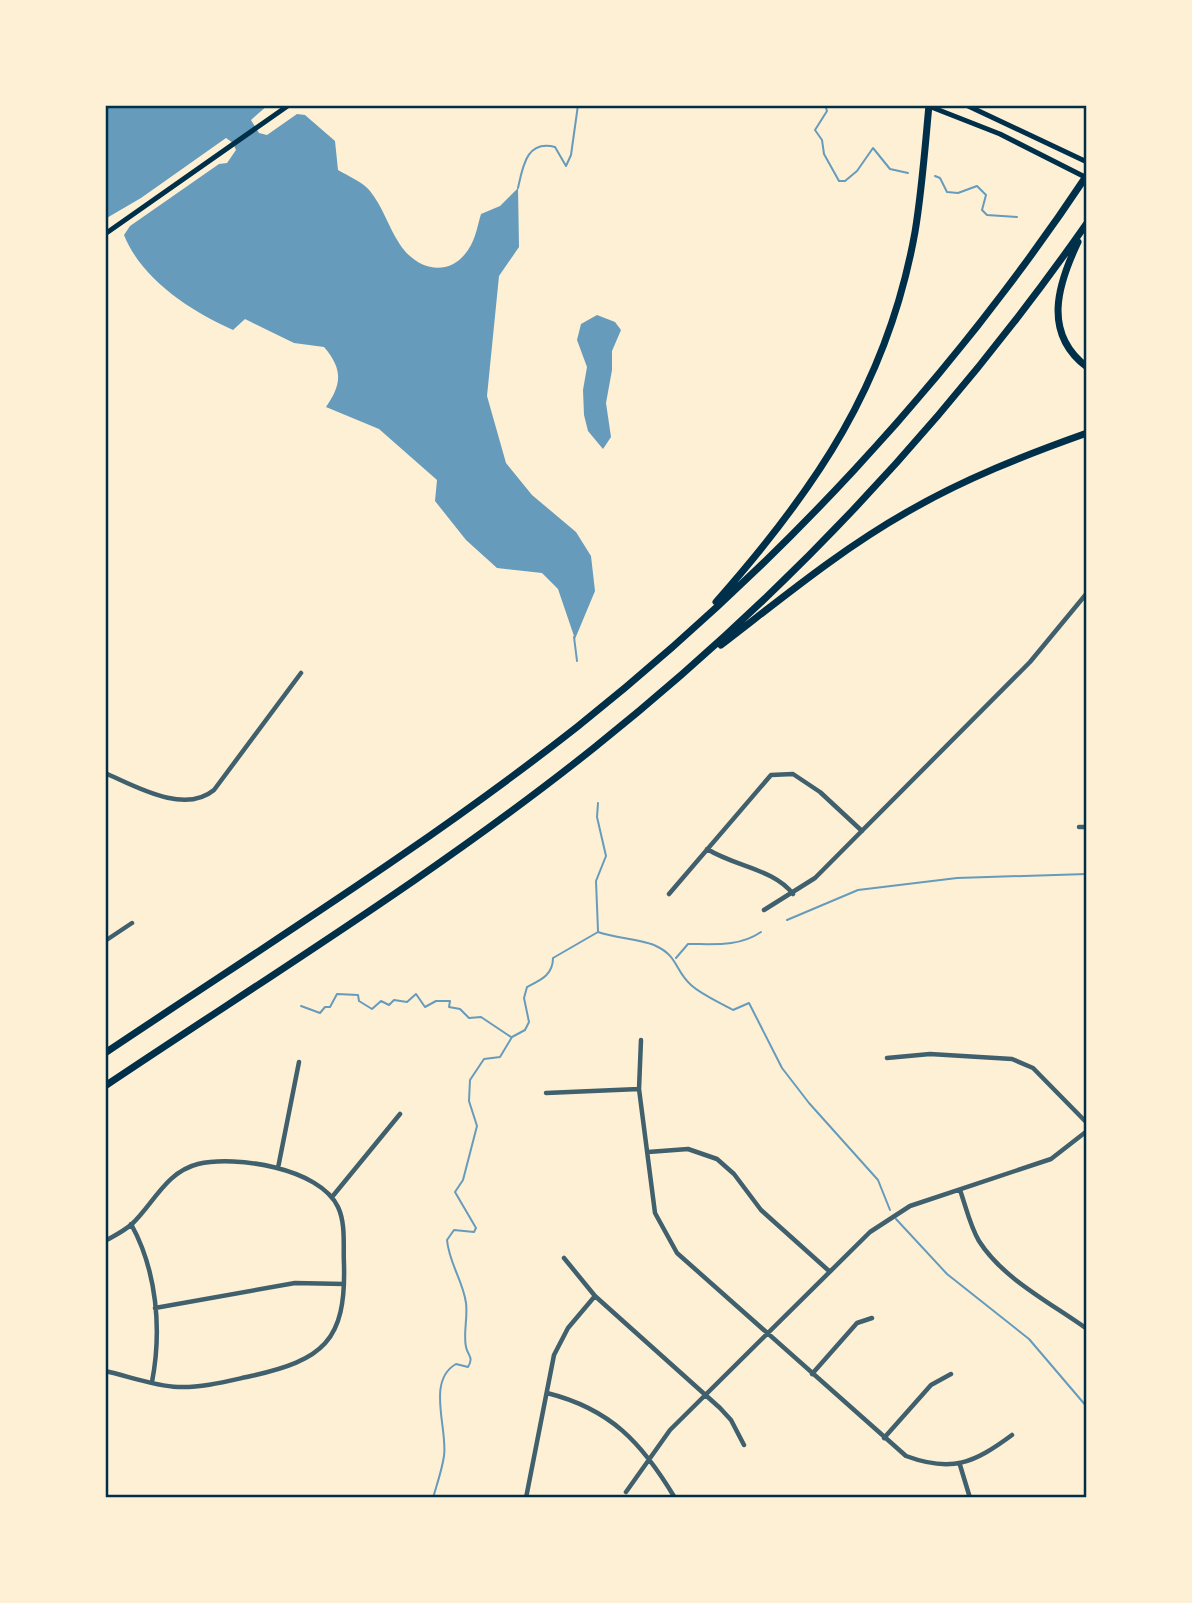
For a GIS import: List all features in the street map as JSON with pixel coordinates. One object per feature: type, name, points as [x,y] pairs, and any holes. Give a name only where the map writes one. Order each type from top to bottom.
[{"type":"highway","points":[[690,631],[773,537],[801,500],[843,433],[869,381],[889,329],[909,258],[922,185],[928,105]]},
{"type":"highway","points":[[105,1053],[500,786],[578,726],[690,631],[788,538],[898,421],[992,307],[1087,177]]},
{"type":"highway","points":[[1087,223],[1061,280],[1056,311],[1064,339],[1087,367]]},
{"type":"highway","points":[[671,684],[780,583],[893,467],[998,343],[1087,223]]},
{"type":"highway","points":[[105,1086],[485,829],[594,748],[671,684],[813,574],[905,513],[998,466],[1087,433]]},
{"type":"main road","points":[[105,234],[289,105]]},
{"type":"main road","points":[[928,105],[1000,134],[1087,177]]},
{"type":"main road","points":[[966,105],[1087,162]]},
{"type":"street","points":[[764,910],[815,878],[1030,662],[1087,593]]},
{"type":"street","points":[[105,773],[181,800],[203,798],[214,790],[301,673]]},
{"type":"street","points":[[669,894],[771,775],[793,774],[820,792],[862,831]]},
{"type":"street","points":[[1079,827],[1087,827]]},
{"type":"street","points":[[707,849],[727,861],[779,878],[793,894]]},
{"type":"street","points":[[105,941],[132,923]]},
{"type":"street","points":[[641,1040],[639,1089],[655,1213],[677,1253],[906,1456],[926,1464],[960,1465],[982,1456],[1012,1435]]},
{"type":"street","points":[[887,1058],[930,1054],[1012,1059],[1033,1068],[1087,1123]]},
{"type":"street","points":[[278,1168],[299,1062]]},
{"type":"street","points":[[546,1093],[639,1089]]},
{"type":"street","points":[[332,1196],[400,1114]]},
{"type":"street","points":[[626,1492],[670,1430],[870,1232],[910,1206],[1051,1158],[1087,1131]]},
{"type":"street","points":[[648,1152],[688,1149],[717,1159],[734,1174],[761,1210],[829,1271]]},
{"type":"street","points":[[105,1241],[131,1224],[168,1181],[188,1168],[220,1162],[278,1168],[309,1180],[332,1196],[343,1223],[344,1284],[343,1306],[330,1336],[312,1355],[294,1366],[199,1386],[177,1387],[105,1371]]},
{"type":"street","points":[[960,1190],[977,1239],[989,1255],[1003,1269],[1087,1329]]},
{"type":"street","points":[[131,1224],[147,1262],[155,1308],[157,1355],[152,1382]]},
{"type":"street","points":[[564,1258],[595,1296],[732,1420],[744,1445]]},
{"type":"street","points":[[155,1308],[295,1283],[344,1284]]},
{"type":"street","points":[[526,1498],[560,1341],[595,1296]]},
{"type":"street","points":[[812,1374],[857,1323],[872,1318]]},
{"type":"street","points":[[884,1438],[931,1385],[951,1374]]},
{"type":"street","points":[[547,1393],[583,1403],[609,1418],[649,1458],[675,1498]]},
{"type":"street","points":[[960,1465],[970,1498]]},
{"type":"water","points":[[105,105],[268,105],[251,120],[259,133],[267,135],[297,114],[305,115],[335,141],[338,170],[370,191],[395,237],[407,253],[415,260],[435,268],[455,263],[463,256],[473,241],[481,214],[500,206],[518,188],[519,247],[499,276],[487,396],[506,463],[532,495],[576,532],[591,556],[595,591],[575,639],[558,589],[542,573],[497,568],[466,540],[435,501],[437,480],[379,429],[326,407],[335,391],[338,377],[335,362],[324,347],[294,343],[245,319],[233,330],[185,303],[155,280],[132,251],[124,235],[130,226],[219,164],[227,163],[236,150],[233,143],[226,138],[141,198],[105,219]]},
{"type":"water","points":[[597,315],[615,322],[621,330],[612,351],[612,370],[606,403],[611,437],[603,449],[588,431],[584,415],[583,390],[587,367],[577,340],[581,324]]},
{"type":"waterway","points":[[518,188],[528,156],[538,147],[555,147],[566,166],[571,155],[578,105]]},
{"type":"waterway","points":[[825,105],[827,111],[815,130],[839,181],[845,181],[857,171],[873,148],[890,169],[908,173]]},
{"type":"waterway","points":[[935,176],[940,178],[947,192],[958,193],[977,186],[986,195],[982,210],[987,215],[1017,217]]},
{"type":"waterway","points":[[574,637],[577,661]]},
{"type":"waterway","points":[[598,803],[597,817],[606,856],[596,881],[598,931]]},
{"type":"waterway","points":[[787,920],[858,890],[957,878],[1087,874]]},
{"type":"waterway","points":[[433,1498],[444,1456],[440,1406],[442,1382],[447,1372],[456,1364],[468,1367],[470,1361],[465,1342],[466,1303],[447,1240],[454,1230],[474,1232],[476,1228],[455,1192],[463,1180],[477,1126],[469,1101],[470,1080],[484,1059],[500,1057],[512,1037],[525,1030],[529,1022],[524,998],[527,987],[548,973],[553,958],[598,932],[645,942],[668,954],[686,980],[705,995],[733,1010],[749,1003],[782,1068],[809,1103],[878,1180],[890,1210]]},
{"type":"waterway","points":[[676,958],[688,944],[735,942],[761,932]]},
{"type":"waterway","points":[[301,1006],[320,1013],[325,1007],[330,1007],[337,994],[358,995],[359,1001],[372,1009],[381,1001],[389,1005],[394,1000],[407,1002],[416,994],[425,1007],[436,1001],[450,1001],[449,1007],[460,1009],[469,1018],[481,1017],[511,1037]]},
{"type":"waterway","points":[[896,1219],[947,1274],[1029,1339],[1087,1407]]}]
